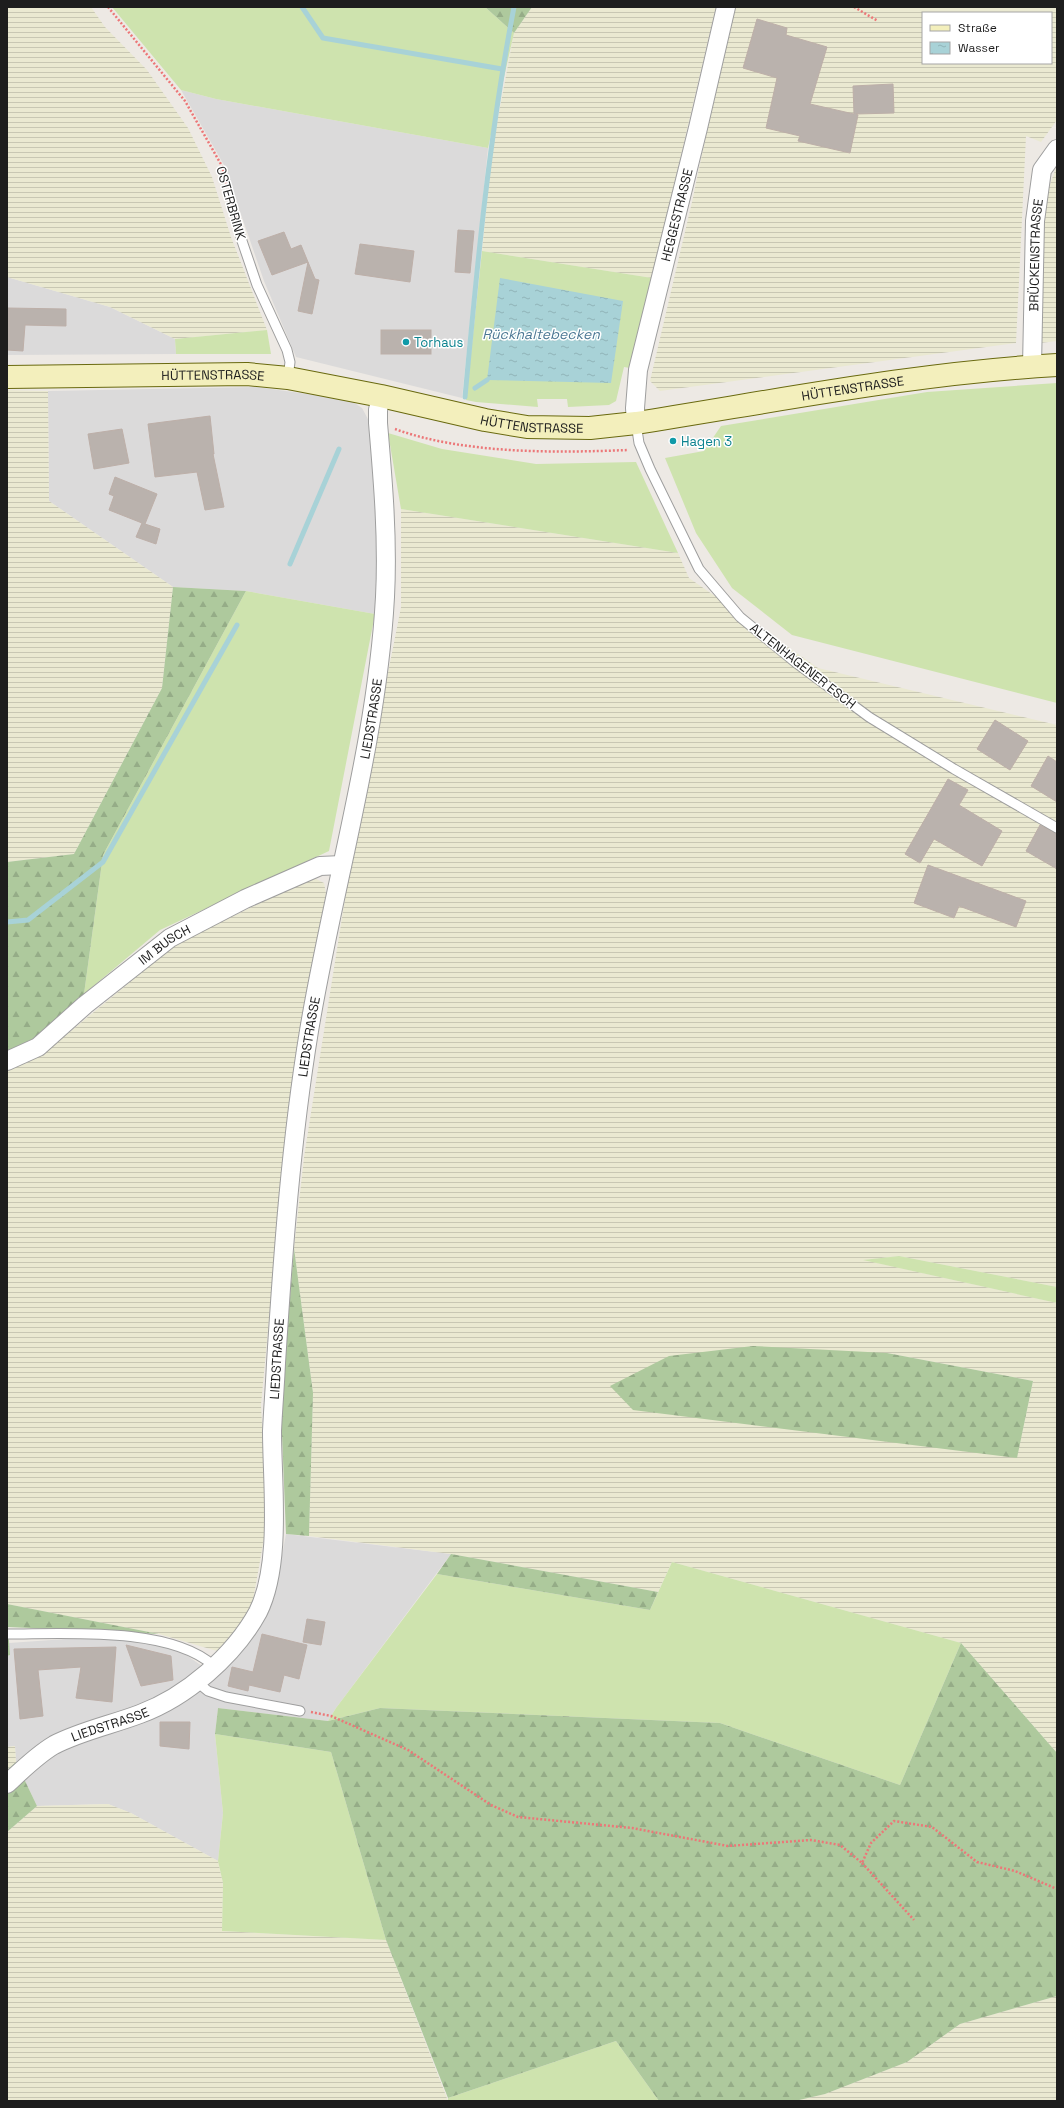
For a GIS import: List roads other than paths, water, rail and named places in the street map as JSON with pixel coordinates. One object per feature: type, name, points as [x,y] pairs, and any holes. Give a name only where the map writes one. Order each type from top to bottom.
[{"type":"main road","name":"HÜTTENSTRASSE","points":[[7,377],[247,374],[288,378],[381,396],[485,420],[527,427],[590,428],[636,423],[920,378],[1032,366],[1057,365]]},
{"type":"street","name":"HEGGESTRASSE","points":[[636,423],[635,408],[638,370],[698,128],[726,7]]},
{"type":"street","name":"BRÜCKENSTRASSE","points":[[1032,366],[1035,221],[1038,194],[1042,170],[1057,149]]},
{"type":"street","name":"LIEDSTRASSE","points":[[7,1784],[53,1746],[77,1735],[158,1707],[179,1695],[197,1682],[236,1644],[249,1626],[260,1608],[268,1582],[273,1522],[272,1428],[284,1248],[294,1136],[320,972],[369,733],[385,600],[385,505],[378,423],[378,410],[381,396]]},
{"type":"street","name":"IM BUSCH","points":[[7,1060],[38,1047],[85,1005],[170,938],[245,899],[320,866],[342,865]]},
{"type":"lane","name":"OSTERBRINK","points":[[241,238],[257,285],[287,350],[290,362],[288,378]]},
{"type":"lane","name":"ALTENHAGENER ESCH","points":[[636,423],[640,443],[650,469],[700,569],[740,617],[795,662],[870,717],[954,769],[1057,828]]},
{"type":"lane","points":[[7,1634],[78,1634],[156,1639],[196,1653],[214,1666]]},
{"type":"lane","points":[[197,1682],[208,1691],[226,1697],[300,1711]]},
{"type":"water","name":"Rückhaltebecken","points":[[500,278],[623,301],[611,383],[487,380]]},
{"type":"waterway","points":[[302,7],[323,38],[502,69]]},
{"type":"waterway","points":[[465,397],[479,250],[497,104],[514,7]]},
{"type":"waterway","points":[[475,388],[487,380]]},
{"type":"waterway","points":[[290,564],[339,449]]},
{"type":"waterway","points":[[7,922],[28,920],[103,862],[237,625]]},
{"type":"place","name":"Torhaus","points":[[406,342]]},
{"type":"place","name":"Hagen 3","points":[[673,441]]}]
